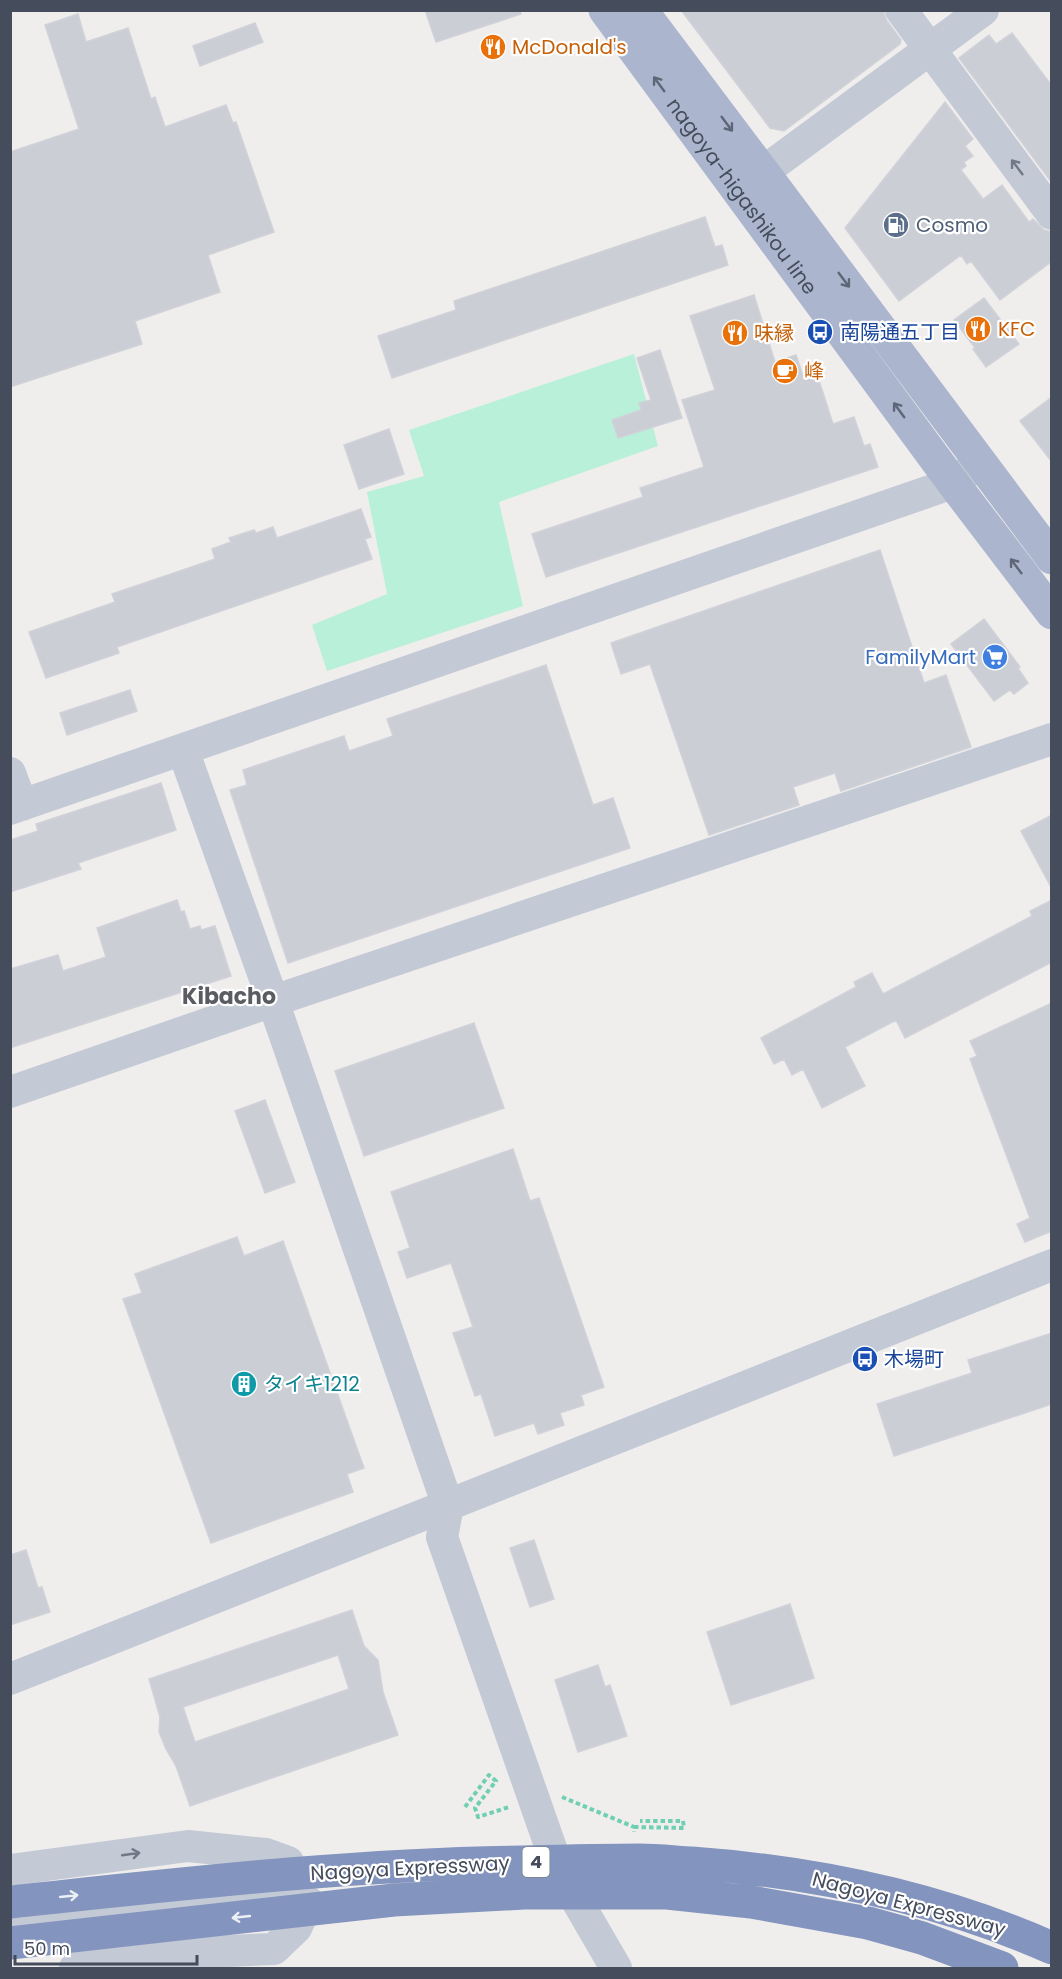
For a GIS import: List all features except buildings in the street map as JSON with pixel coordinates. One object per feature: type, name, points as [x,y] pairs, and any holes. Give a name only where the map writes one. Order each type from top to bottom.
[{"type":"highway","name":"Nagoya Expressway","points":[[10,1902],[213,1881],[435,1863],[641,1860],[747,1867],[815,1878],[960,1914],[1015,1932],[1052,1948]]},
{"type":"highway","points":[[562,1877],[650,1869],[755,1886],[1015,1917],[1052,1928]]},
{"type":"highway","points":[[755,1886],[870,1927],[952,1968]]},
{"type":"highway","name":"Nagoya Expressway","points":[[10,1943],[394,1900],[524,1893],[667,1893],[751,1902],[868,1923],[922,1938],[1002,1968]]},
{"type":"main road","name":"nagoya-higashikou line","points":[[605,10],[953,483],[1052,613]]},
{"type":"main road","name":"nagoya-higashikou line","points":[[641,10],[1052,558]]},
{"type":"street","points":[[901,10],[1052,214]]},
{"type":"street","points":[[764,172],[982,10]]},
{"type":"street","points":[[10,773],[16,807],[953,483],[981,462]]},
{"type":"street","points":[[10,1092],[273,1001],[1052,739]]},
{"type":"street","points":[[183,750],[273,1001],[448,1506],[442,1537],[562,1877],[616,1968]]},
{"type":"street","points":[[10,1680],[1052,1266]]},
{"type":"street","points":[[10,1870],[188,1846],[266,1854],[288,1862],[301,1892],[296,1928],[274,1949],[227,1951],[75,1968]]},
{"type":"street","points":[[10,1924],[136,1912],[250,1893],[301,1892],[426,1872],[562,1877]]},
{"type":"path","points":[[465,1807],[489,1776],[496,1781],[475,1808],[478,1817],[511,1806]]},
{"type":"path","points":[[555,1794],[634,1827],[684,1828],[683,1821],[640,1821]]},
{"type":"path","points":[[634,1827],[634,1838]]},
{"type":"green space","points":[[634,354],[658,446],[499,502],[523,606],[327,671],[312,625],[387,594],[367,492],[424,476],[409,430]]},
{"type":"place","name":"McDonald's","points":[[493,47]]},
{"type":"place","name":"Cosmo","points":[[896,225]]},
{"type":"place","name":"KFC","points":[[978,329]]},
{"type":"place","name":"南陽通五丁目","points":[[820,332]]},
{"type":"place","name":"味縁","points":[[735,333]]},
{"type":"place","name":"峰","points":[[785,371]]},
{"type":"place","name":"FamilyMart","points":[[995,657]]},
{"type":"place","name":"木場町","points":[[865,1359]]},
{"type":"place","name":"タイキ1212","points":[[244,1384]]},
{"type":"district","name":"Kibacho","points":[[229,996]]}]
